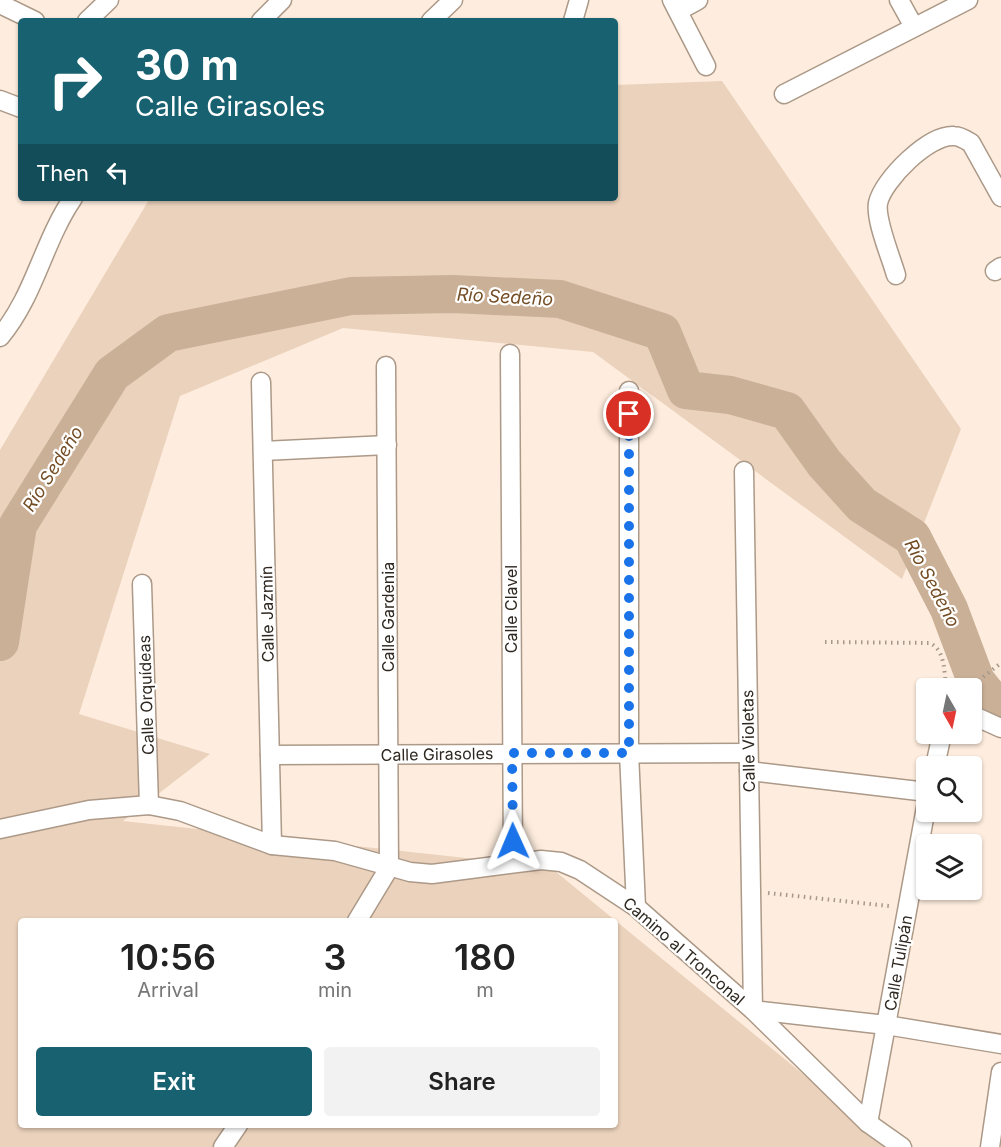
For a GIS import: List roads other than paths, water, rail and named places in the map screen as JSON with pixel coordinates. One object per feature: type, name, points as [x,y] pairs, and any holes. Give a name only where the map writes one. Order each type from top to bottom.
[{"type":"street","points":[[90,18],[109,0]]},
{"type":"street","points":[[264,18],[282,0]]},
{"type":"street","points":[[434,18],[453,0]]},
{"type":"street","points":[[574,18],[579,0]]},
{"type":"street","points":[[698,0],[675,5],[706,66]]},
{"type":"street","points":[[899,0],[914,27]]},
{"type":"street","points":[[784,94],[968,0]]},
{"type":"street","points":[[0,4],[29,18]]},
{"type":"street","points":[[0,101],[18,107]]},
{"type":"street","points":[[896,274],[878,213],[878,202],[908,160],[933,141],[955,136],[971,143],[1001,196]]},
{"type":"street","points":[[0,337],[20,310],[58,224],[71,201]]},
{"type":"street","name":"Calle Clavel","points":[[510,354],[513,863]]},
{"type":"street","name":"Calle Gardenia","points":[[386,366],[389,868]]},
{"type":"street","name":"Calle Jazmín","points":[[261,382],[272,845]]},
{"type":"street","points":[[629,391],[629,753],[636,907]]},
{"type":"street","points":[[263,451],[387,445]]},
{"type":"street","name":"Calle Violetas","points":[[744,471],[753,1010]]},
{"type":"street","name":"Calle Orquídeas","points":[[142,584],[149,806]]},
{"type":"street","points":[[982,719],[1001,728]]},
{"type":"street","name":"Calle Girasoles","points":[[270,754],[629,753],[749,762],[916,790]]},
{"type":"street","name":"Camino al Tronconal","points":[[0,829],[89,810],[149,806],[180,811],[272,845],[335,851],[389,868],[432,874],[541,860],[561,862],[580,870],[636,907],[753,1010],[868,1123],[903,1147]]},
{"type":"street","name":"Calle Tulipán","points":[[868,1123],[923,822]]},
{"type":"street","points":[[359,918],[389,868]]},
{"type":"street","points":[[753,1010],[886,1025],[1001,1044]]},
{"type":"street","points":[[990,1147],[1001,1072]]},
{"type":"street","points":[[224,1147],[236,1128]]},
{"type":"waterway","name":"Río Sedeño","points":[[0,642],[18,525],[112,374],[168,333],[351,296],[453,294],[560,299],[662,332],[686,390],[730,395],[787,411],[824,463],[862,505],[912,537],[949,609],[976,681],[1001,712]]}]
